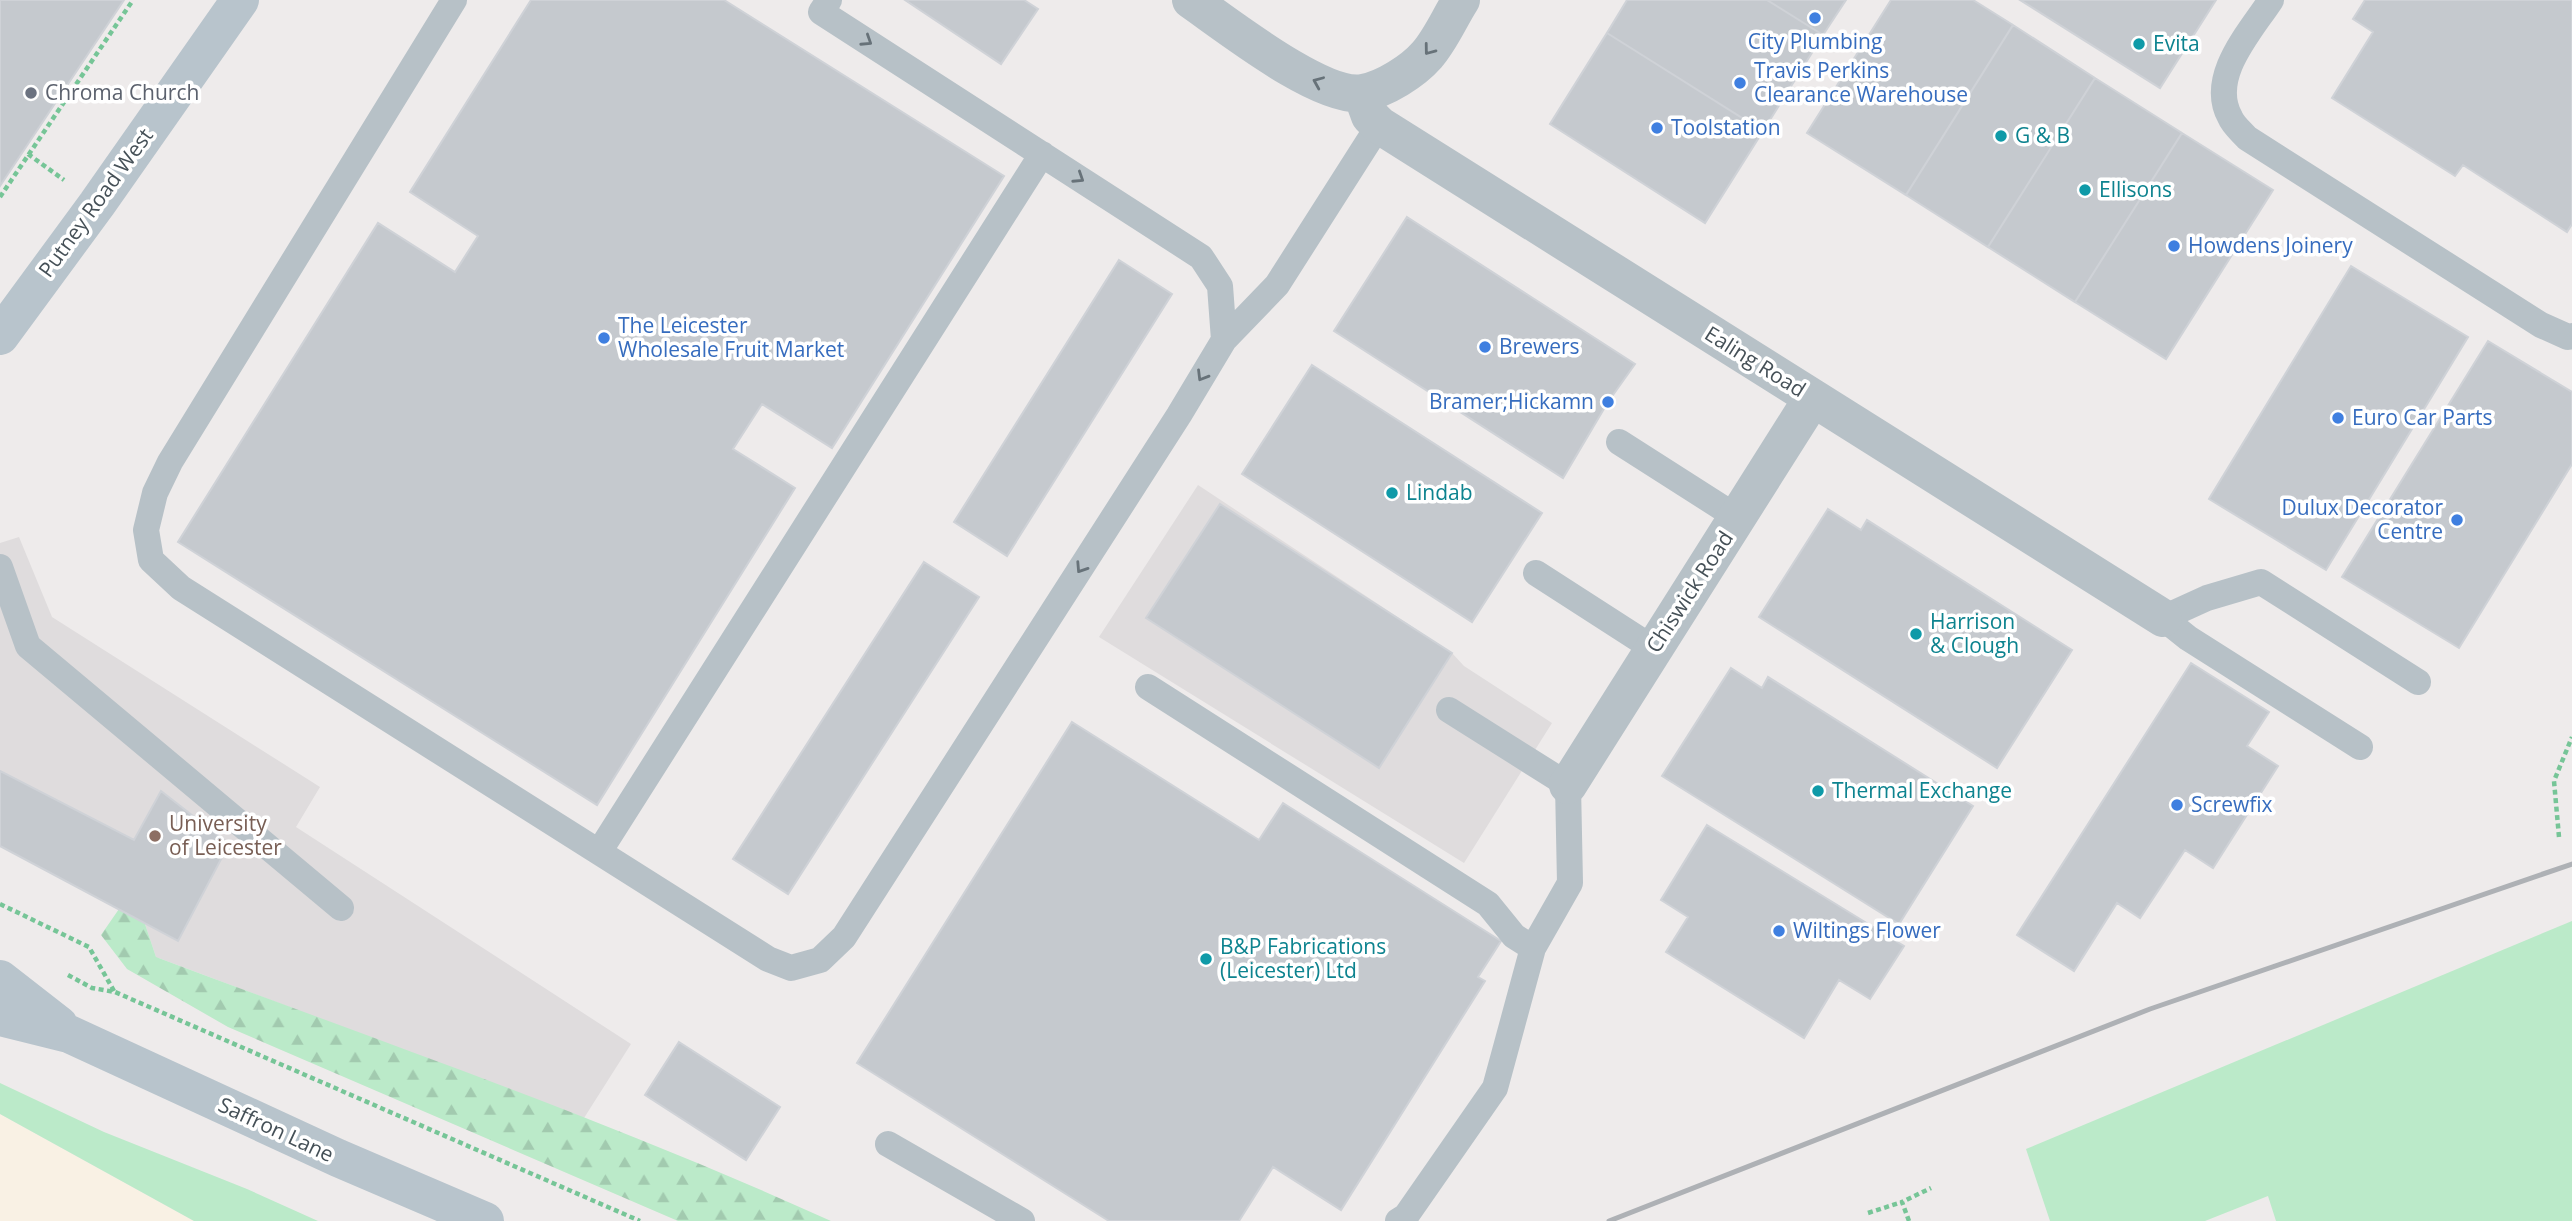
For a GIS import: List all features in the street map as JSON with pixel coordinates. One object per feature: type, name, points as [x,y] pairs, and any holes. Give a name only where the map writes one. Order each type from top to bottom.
[{"type":"main road","name":"Putney Road West","points":[[0,336],[97,204],[240,0]]},
{"type":"main road","name":"Saffron Lane","points":[[0,979],[69,1034]]},
{"type":"main road","name":"Saffron Lane","points":[[0,1017],[69,1034],[338,1158],[485,1221]]},
{"type":"street","name":"Ealing Road","points":[[1191,0],[1299,74],[1370,109],[1812,399],[2163,618]]},
{"type":"street","points":[[1370,109],[1383,86],[1427,55],[1461,0]]},
{"type":"street","name":"Chiswick Road","points":[[1568,785],[1812,399]]},
{"type":"lane","points":[[454,0],[170,461],[155,494],[146,530],[151,560],[181,588],[768,959],[791,968],[820,960],[844,937],[1172,426],[1224,340],[1277,285],[1370,109]]},
{"type":"lane","points":[[2271,0],[2229,66],[2222,92],[2230,117],[2247,138],[2541,325],[2568,337],[2572,336]]},
{"type":"lane","points":[[817,4],[1201,257],[1220,286],[1224,340]]},
{"type":"lane","points":[[598,852],[1042,154]]},
{"type":"lane","points":[[1619,442],[1738,518]]},
{"type":"lane","points":[[0,567],[29,646],[341,908]]},
{"type":"lane","points":[[1536,573],[1654,649]]},
{"type":"lane","points":[[2360,747],[2188,638],[2163,618],[2207,598],[2261,582],[2418,682]]},
{"type":"lane","points":[[1148,687],[1488,904],[1514,936],[1533,948]]},
{"type":"lane","points":[[1398,1221],[1406,1216],[1495,1088],[1533,948],[1570,883],[1568,785],[1450,710]]},
{"type":"lane","points":[[888,1144],[1022,1221]]},
{"type":"path","points":[[0,197],[133,0]]},
{"type":"path","points":[[28,154],[63,178]]},
{"type":"path","points":[[2559,837],[2554,781],[2572,737]]},
{"type":"path","points":[[0,904],[89,947],[115,992],[640,1221]]},
{"type":"path","points":[[1868,1213],[1902,1202],[1931,1188]]},
{"type":"path","points":[[1902,1202],[1909,1221]]},
{"type":"shaded area","points":[[1198,485],[1452,653],[1464,666],[1552,723],[1464,863],[1099,637]]},
{"type":"shaded area","name":"University of Leicester","points":[[19,537],[52,617],[320,787],[296,827],[631,1044],[584,1118],[156,957],[145,924],[0,846],[0,543]]},
{"type":"shaded area","points":[[0,1114],[183,1215],[194,1221],[0,1221]]},
{"type":"green space","points":[[119,909],[145,924],[156,957],[580,1116],[748,1184],[831,1221],[678,1221],[228,1027],[127,969],[101,935]]},
{"type":"green space","points":[[2572,921],[2572,1221],[2276,1221],[2268,1196],[2205,1221],[2050,1221],[2026,1149]]},
{"type":"green space","points":[[0,1083],[104,1132],[247,1189],[318,1221],[194,1221],[0,1114]]},
{"type":"building","name":"Chroma Church","points":[[0,0],[124,0],[0,186]]},
{"type":"building","name":"The Leicester Wholesale Fruit Market","points":[[531,0],[724,0],[1004,176],[832,448],[762,404],[733,449],[795,488],[597,805],[178,542],[378,223],[455,272],[478,236],[410,192]]},
{"type":"building","points":[[905,0],[1024,0],[1038,9],[1001,64]]},
{"type":"building","name":"Travis Perkins Clearance Warehouse","points":[[1627,0],[1767,0],[1823,35],[1763,131],[1607,33]]},
{"type":"building","name":"City Plumbing","points":[[1767,0],[1846,0],[1823,35]]},
{"type":"building","points":[[1891,0],[1973,0],[2013,25],[1906,195],[1807,133]]},
{"type":"building","name":"Evita","points":[[2020,0],[2216,0],[2160,88]]},
{"type":"building","points":[[2365,0],[2572,0],[2572,224],[2567,232],[2463,165],[2455,176],[2332,98],[2373,32],[2353,19]]},
{"type":"building","name":"G & B","points":[[2013,25],[2095,78],[1988,247],[1906,195]]},
{"type":"building","name":"Toolstation","points":[[1607,33],[1763,131],[1705,223],[1550,124]]},
{"type":"building","name":"Ellisons","points":[[2095,78],[2182,133],[2075,302],[1988,247]]},
{"type":"building","name":"Howdens Joinery","points":[[2182,133],[2273,190],[2166,359],[2075,302]]},
{"type":"building","name":"Brewers","points":[[1407,217],[1635,364],[1608,402],[1563,478],[1334,331]]},
{"type":"building","points":[[1119,260],[1172,294],[1007,556],[954,522]]},
{"type":"building","name":"Euro Car Parts","points":[[2351,266],[2468,337],[2326,570],[2209,499]]},
{"type":"building","name":"Dulux Decorator Centre","points":[[2488,341],[2572,392],[2572,464],[2459,648],[2342,577]]},
{"type":"building","name":"Lindab","points":[[1312,365],[1542,513],[1472,622],[1242,474]]},
{"type":"building","points":[[1220,504],[1452,653],[1379,768],[1146,618]]},
{"type":"building","name":"Harrison & Clough","points":[[1828,509],[1861,530],[1867,520],[2072,650],[1997,768],[1759,617]]},
{"type":"building","points":[[924,562],[979,597],[788,894],[733,859]]},
{"type":"building","name":"Screwfix","points":[[2191,663],[2269,712],[2247,746],[2278,766],[2213,868],[2185,850],[2140,918],[2117,903],[2074,971],[2017,935]]},
{"type":"building","name":"Thermal Exchange","points":[[1731,668],[1762,688],[1768,677],[1973,806],[1899,924],[1662,776]]},
{"type":"building","name":"B&P Fabrications (Leicester) Ltd","points":[[1072,722],[1259,840],[1283,803],[1501,941],[1478,977],[1485,981],[1341,1210],[1273,1167],[1239,1221],[1109,1221],[857,1063]]},
{"type":"building","points":[[0,771],[134,840],[161,791],[229,844],[178,941],[0,846]]},
{"type":"building","name":"Wiltings Flower","points":[[1707,825],[1904,946],[1870,999],[1839,980],[1804,1038],[1666,952],[1688,917],[1661,900]]},
{"type":"building","points":[[679,1042],[780,1107],[746,1160],[645,1095]]},
{"type":"railway","points":[[1609,1221],[2150,1009],[2572,864]]},
{"type":"place","name":"City Plumbing","points":[[1815,18]]},
{"type":"place","name":"Evita","points":[[2139,44]]},
{"type":"place","name":"Travis Perkins Clearance Warehouse","points":[[1740,83]]},
{"type":"place","name":"Chroma Church","points":[[31,93]]},
{"type":"place","name":"Toolstation","points":[[1657,128]]},
{"type":"place","name":"G & B","points":[[2001,136]]},
{"type":"place","name":"Ellisons","points":[[2085,190]]},
{"type":"place","name":"Howdens Joinery","points":[[2174,246]]},
{"type":"place","name":"The Leicester Wholesale Fruit Market","points":[[604,338]]},
{"type":"place","name":"Brewers","points":[[1485,347]]},
{"type":"place","name":"Bramer;Hickamn","points":[[1608,402]]},
{"type":"place","name":"Euro Car Parts","points":[[2338,418]]},
{"type":"place","name":"Lindab","points":[[1392,493]]},
{"type":"place","name":"Dulux Decorator Centre","points":[[2457,520]]},
{"type":"place","name":"Harrison & Clough","points":[[1916,634]]},
{"type":"place","name":"Thermal Exchange","points":[[1818,791]]},
{"type":"place","name":"Screwfix","points":[[2177,805]]},
{"type":"place","name":"University of Leicester","points":[[155,836]]},
{"type":"place","name":"Wiltings Flower","points":[[1779,931]]},
{"type":"place","name":"B&P Fabrications (Leicester) Ltd","points":[[1206,959]]}]
